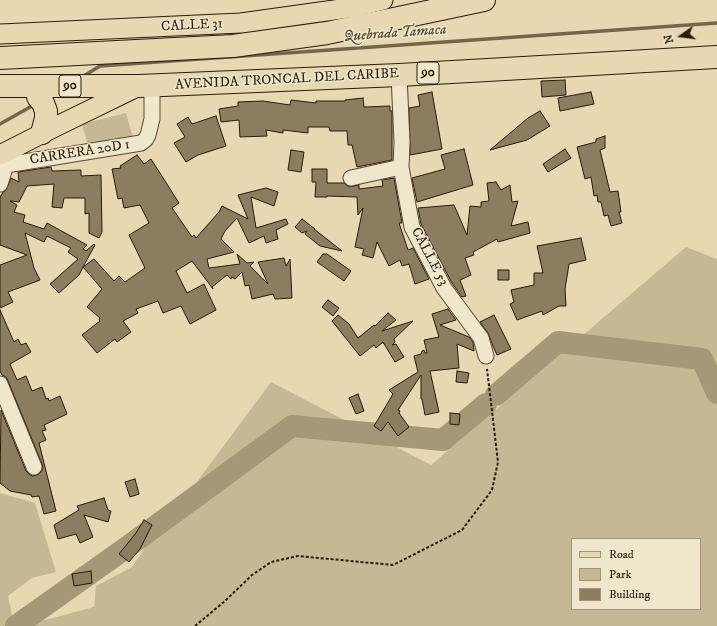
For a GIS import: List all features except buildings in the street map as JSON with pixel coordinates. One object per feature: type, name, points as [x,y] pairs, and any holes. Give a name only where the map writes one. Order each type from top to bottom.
[{"type":"highway","name":"90","points":[[0,58],[232,46],[328,34],[484,0]]},
{"type":"highway","name":"AVENIDA TRONCAL DEL CARIBE","points":[[0,86],[146,86],[399,75],[717,57]]},
{"type":"highway","points":[[0,99],[38,97],[146,86]]},
{"type":"highway","points":[[38,97],[43,103],[46,111],[46,118],[42,133]]},
{"type":"main road","name":"CALLE 31","points":[[0,34],[241,23],[355,7],[383,0]]},
{"type":"main road","points":[[5,156],[42,133],[146,86]]},
{"type":"street","name":"CALLE 53","points":[[399,75],[402,142],[401,168],[412,227],[444,288],[481,338],[486,356]]},
{"type":"street","name":"CARRERA 20D 1","points":[[5,156],[141,143],[148,135],[152,119],[146,86]]},
{"type":"street","points":[[0,184],[5,156]]},
{"type":"street","points":[[351,178],[401,168]]},
{"type":"street","points":[[0,384],[34,467]]},
{"type":"path","points":[[195,626],[225,601],[252,575],[271,562],[298,556],[393,565],[462,530],[492,490],[498,462],[486,356]]},
{"type":"green space","points":[[126,113],[133,138],[89,150],[82,124]]},
{"type":"green space","points":[[686,247],[717,259],[717,626],[0,626],[0,493],[35,503],[56,572],[32,578],[8,596],[12,615],[38,622],[94,607],[96,586],[132,567],[151,539],[177,519],[182,502],[271,382],[431,465]]},
{"type":"waterway","name":"Quebrada Tamaca","points":[[82,77],[100,66],[717,23]]},
{"type":"waterway","name":"Quebrada Tamaca","points":[[0,124],[32,106]]},
{"type":"waterway","points":[[496,395],[558,342],[702,359],[717,393]]},
{"type":"waterway","points":[[16,626],[130,545],[292,426],[443,440],[486,404]]}]
